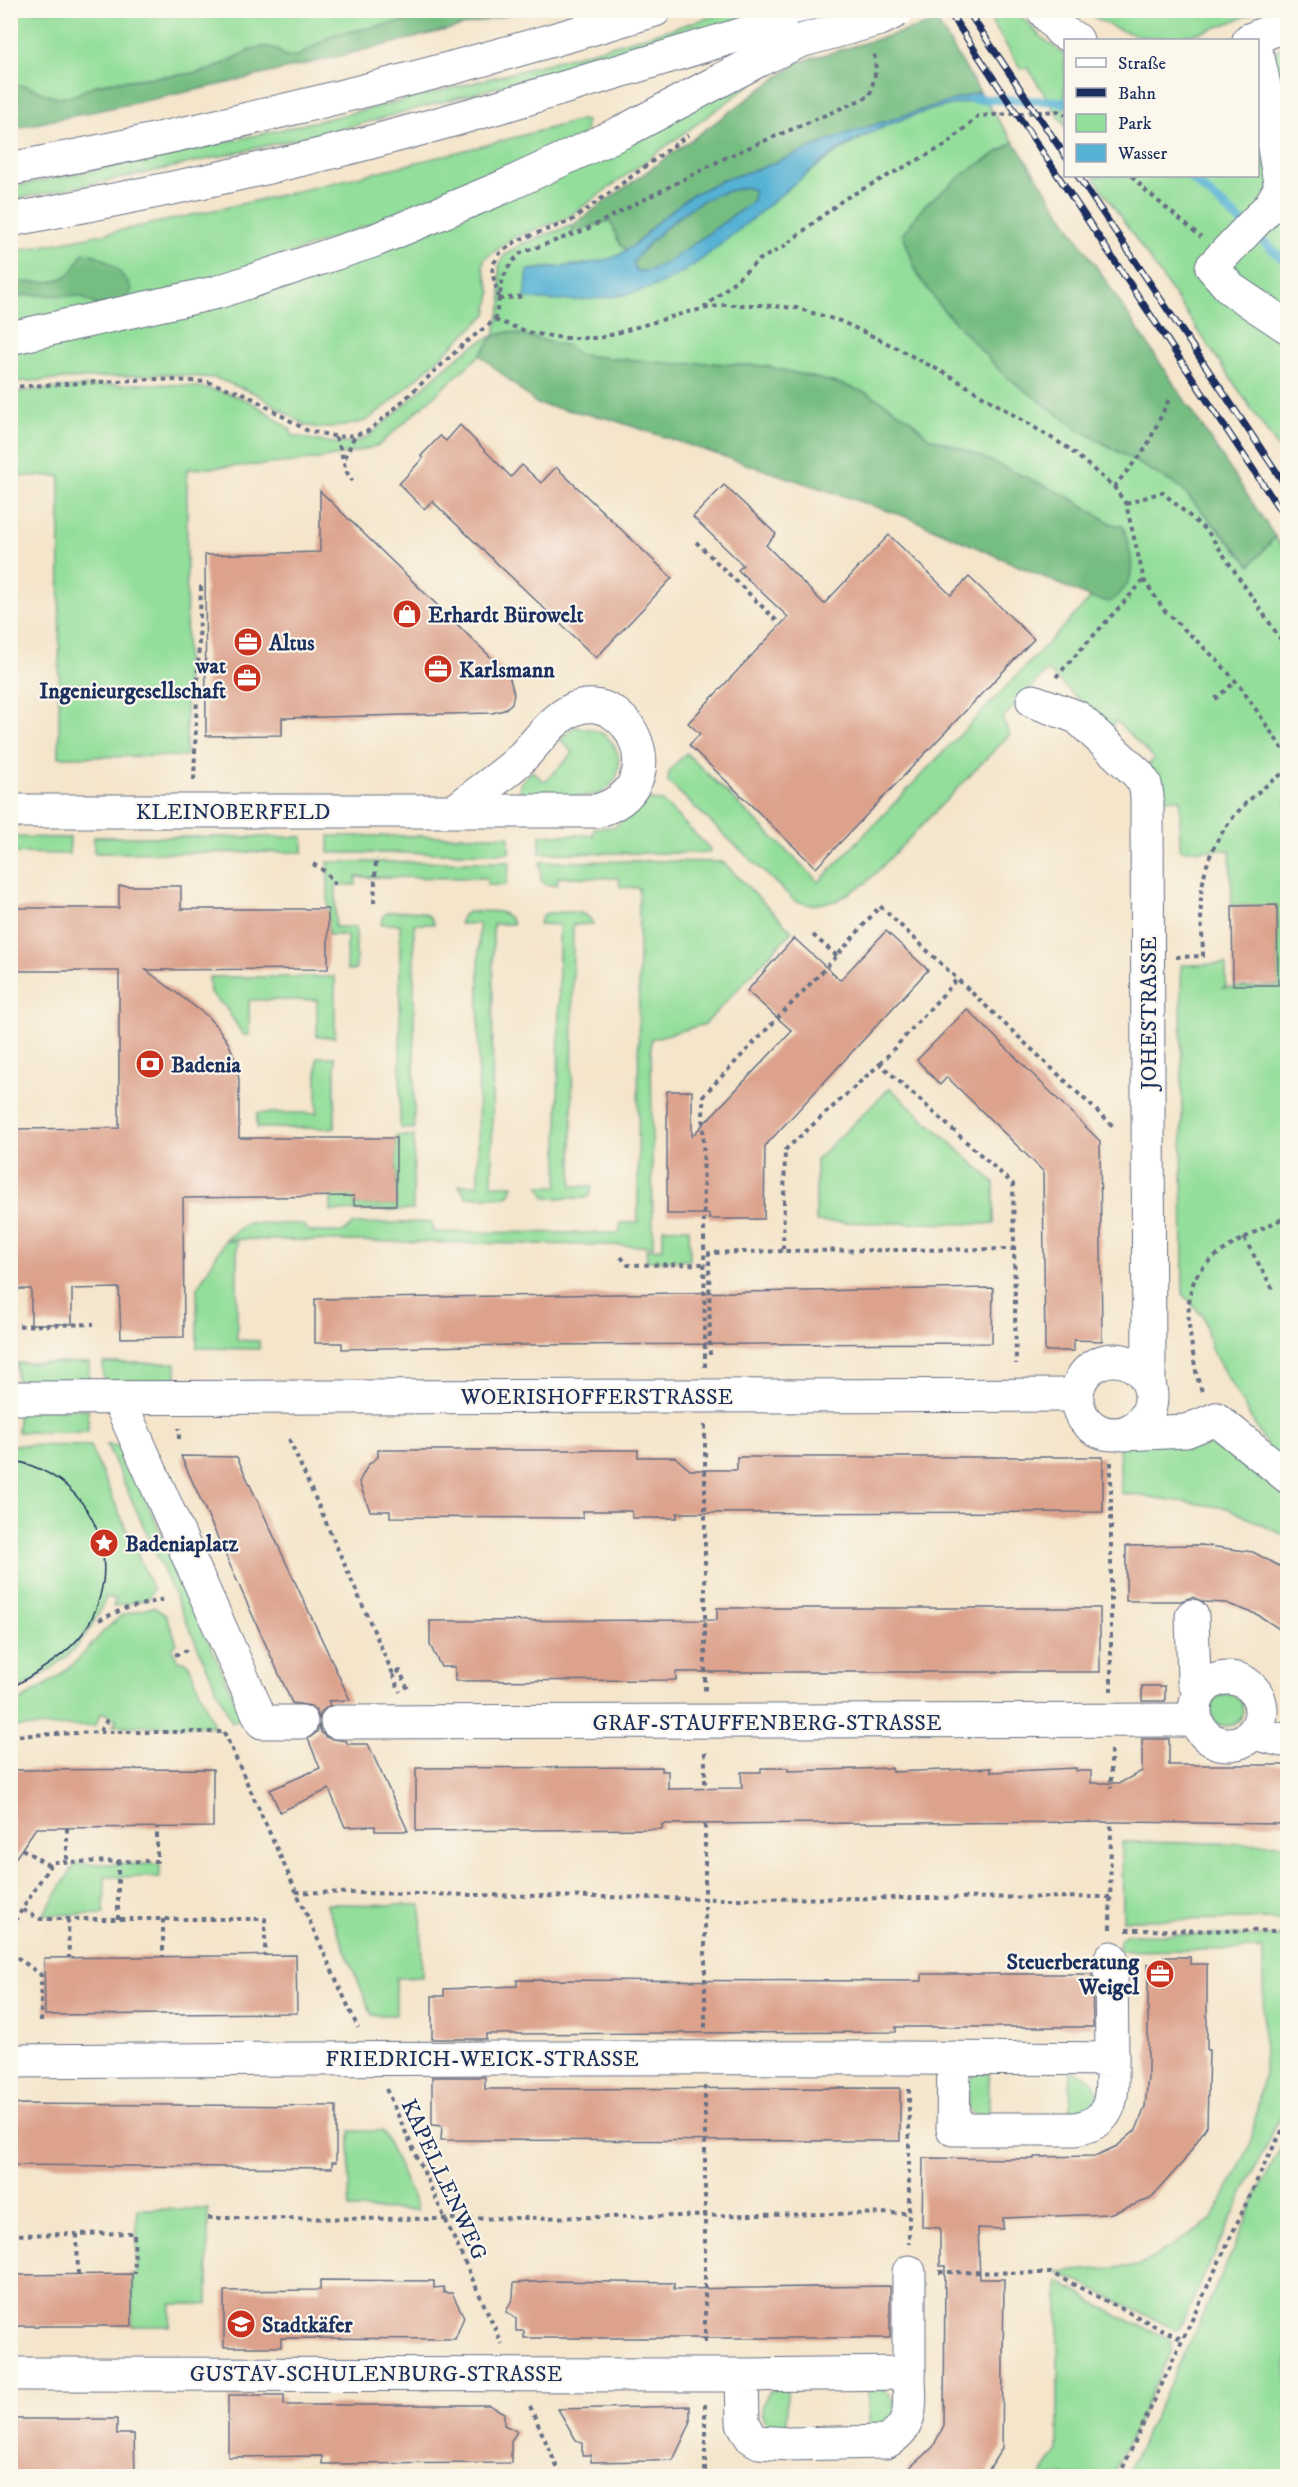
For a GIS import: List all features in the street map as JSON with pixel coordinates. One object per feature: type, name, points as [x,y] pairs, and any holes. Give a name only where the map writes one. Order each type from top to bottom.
[{"type":"main road","points":[[10,168],[210,129],[552,41],[655,10]]},
{"type":"main road","points":[[10,338],[218,292],[373,241],[501,188],[626,130],[757,61],[793,31],[824,10]]},
{"type":"main road","points":[[10,220],[229,177],[793,31],[880,18],[898,10]]},
{"type":"main road","points":[[1043,10],[1061,31],[1075,39]]},
{"type":"main road","points":[[1259,41],[1287,24]]},
{"type":"main road","points":[[1259,65],[1264,81],[1279,196],[1212,267],[1231,289],[1287,327]]},
{"type":"main road","name":"JOHESTRASSE","points":[[1033,701],[1077,717],[1138,774],[1145,784],[1147,796],[1149,1384]]},
{"type":"main road","name":"KLEINOBERFELD","points":[[10,811],[596,811],[608,808],[626,794],[634,784],[640,766],[639,747],[627,725],[609,711],[586,705],[573,710],[549,729],[514,765],[456,810]]},
{"type":"main road","points":[[1118,1434],[1143,1419],[1149,1408],[1151,1395],[1149,1384],[1142,1372],[1126,1362],[1107,1356],[1090,1368],[1081,1378],[1077,1395],[1080,1412],[1090,1425],[1118,1434],[1186,1431],[1216,1419],[1287,1476]]},
{"type":"main road","name":"WOERISHOFFERSTRASSE","points":[[118,1398],[1077,1395]]},
{"type":"main road","points":[[10,1398],[118,1398],[262,1722],[300,1722]]},
{"type":"main road","points":[[1192,1616],[1194,1681],[1203,1732],[1221,1743],[1241,1741],[1267,1712],[1282,1740],[1287,1739]]},
{"type":"main road","name":"GRAF-STAUFFENBERG-STRASSE","points":[[337,1722],[1112,1722],[1198,1707],[1204,1688],[1215,1680],[1236,1678],[1258,1694],[1267,1712]]},
{"type":"main road","points":[[954,2058],[953,2129],[1087,2127],[1107,2111],[1112,2098],[1117,1944]]},
{"type":"main road","name":"FRIEDRICH-WEICK-STRASSE","points":[[10,2061],[371,2058],[1112,2059]]},
{"type":"main road","points":[[742,2375],[743,2423],[751,2437],[759,2442],[875,2444],[886,2442],[898,2435],[906,2426],[910,2412],[909,2272]]},
{"type":"main road","name":"GUSTAV-SCHULENBURG-STRASSE","points":[[10,2374],[742,2375],[909,2373]]},
{"type":"path","points":[[10,387],[152,379],[208,382],[245,394],[306,430],[335,437],[368,431],[465,342],[495,320],[503,278],[511,263],[521,253],[585,230],[729,156],[870,96],[876,70],[874,48]]},
{"type":"path","points":[[703,309],[759,260],[783,247],[844,199],[946,145],[978,116],[1058,111],[1064,114]]},
{"type":"path","points":[[499,299],[492,272],[500,253],[518,240],[571,221],[694,131]]},
{"type":"path","points":[[1133,177],[1146,191],[1226,251]]},
{"type":"path","points":[[499,299],[525,296]]},
{"type":"path","points":[[495,320],[531,333],[564,338],[600,338],[723,305],[777,306],[795,308],[840,321],[921,361],[1068,448],[1114,487],[1126,504],[1144,580],[1164,610],[1236,681],[1287,758]]},
{"type":"path","points":[[1114,487],[1146,448],[1170,397]]},
{"type":"path","points":[[353,481],[345,470],[345,462],[355,435]]},
{"type":"path","points":[[335,437],[345,462]]},
{"type":"path","points":[[1126,504],[1162,492],[1208,532],[1287,650]]},
{"type":"path","points":[[696,542],[778,623]]},
{"type":"path","points":[[1033,701],[1144,580]]},
{"type":"path","points":[[194,811],[201,587],[205,586]]},
{"type":"path","points":[[1215,699],[1236,681]]},
{"type":"path","points":[[1203,956],[1202,883],[1216,845],[1231,818],[1260,790],[1287,770]]},
{"type":"path","points":[[374,903],[376,858]]},
{"type":"path","points":[[313,864],[326,872],[335,885]]},
{"type":"path","points":[[705,1788],[703,1096],[837,956],[880,906],[1115,1128]]},
{"type":"path","points":[[813,935],[837,956]]},
{"type":"path","points":[[783,1251],[785,1150],[880,1064],[958,978]]},
{"type":"path","points":[[880,1064],[1013,1184],[1016,1395]]},
{"type":"path","points":[[1195,1366],[1189,1324],[1191,1295],[1196,1277],[1207,1264],[1244,1238],[1287,1216]]},
{"type":"path","points":[[1244,1238],[1274,1291]]},
{"type":"path","points":[[704,1247],[709,1247],[710,1355]]},
{"type":"path","points":[[709,1254],[1015,1249]]},
{"type":"path","points":[[621,1257],[628,1265],[704,1264]]},
{"type":"path","points":[[10,1326],[94,1324]]},
{"type":"path","points":[[1112,1788],[1118,1434]]},
{"type":"path","points":[[289,1439],[401,1691]]},
{"type":"path","points":[[99,1620],[124,1609],[165,1599]]},
{"type":"path","points":[[175,1655],[187,1650]]},
{"type":"path","points":[[393,1674],[400,1671],[413,1701]]},
{"type":"path","points":[[100,1732],[109,1717]]},
{"type":"path","points":[[10,1736],[100,1732],[224,1732],[262,1722]]},
{"type":"path","name":"KAPELLENWEG","points":[[224,1732],[561,2476]]},
{"type":"path","points":[[1112,1822],[1110,1897],[1117,1944],[1287,1931]]},
{"type":"path","points":[[705,1825],[705,2476]]},
{"type":"path","points":[[10,1929],[52,1862],[157,1861],[157,1827]]},
{"type":"path","points":[[67,1828],[67,1862]]},
{"type":"path","points":[[22,1849],[50,1866]]},
{"type":"path","points":[[118,1861],[118,1919]]},
{"type":"path","points":[[296,1892],[705,1898],[1110,1897]]},
{"type":"path","points":[[23,1910],[40,1919],[265,1919],[265,1955]]},
{"type":"path","points":[[68,1919],[69,1958]]},
{"type":"path","points":[[163,1919],[163,1957]]},
{"type":"path","points":[[10,1952],[41,1975],[41,2021]]},
{"type":"path","points":[[908,2058],[909,2272],[1051,2273],[1183,2340]]},
{"type":"path","points":[[1119,2476],[1287,2120]]},
{"type":"path","points":[[208,2218],[909,2213]]},
{"type":"path","points":[[10,2235],[134,2233],[135,2274]]},
{"type":"path","points":[[77,2235],[78,2275]]},
{"type":"green space","points":[[10,11],[458,11],[333,35],[298,56],[284,57],[276,49],[257,48],[206,71],[111,82],[93,86],[72,96],[60,97],[11,84]]},
{"type":"green space","points":[[458,11],[525,11],[219,85],[11,129],[11,84],[29,87],[51,96],[68,97],[93,86],[111,82],[206,71],[257,48],[277,49],[285,57],[298,56],[333,35]]},
{"type":"green space","points":[[731,11],[767,11],[697,33],[357,125],[151,172],[11,200],[11,187],[283,129],[463,86]]},
{"type":"green space","points":[[985,11],[1016,11],[1041,37],[1064,54],[1064,125],[1028,68],[1021,69]]},
{"type":"green space","points":[[1085,11],[1258,11],[1235,21],[1192,34],[1150,37],[1129,33]]},
{"type":"green space","points":[[937,22],[980,92],[845,134],[764,167],[723,180],[690,196],[655,224],[628,251],[620,244],[609,221],[572,232],[573,225],[799,62]]},
{"type":"green space","points":[[1287,42],[1287,171],[1273,59],[1277,50]]},
{"type":"green space","points":[[767,73],[567,218],[515,237],[484,259],[483,267],[491,292],[487,314],[391,402],[366,421],[319,428],[305,425],[255,393],[215,378],[165,374],[11,382],[10,351],[104,333]]},
{"type":"green space","points":[[985,101],[1014,142],[965,173],[924,206],[903,234],[917,274],[940,306],[1003,374],[1077,428],[1180,487],[1250,565],[1275,537],[1287,555],[1287,1469],[1274,1458],[1211,1349],[1204,1317],[1183,1295],[1181,965],[1226,964],[1226,986],[1223,988],[1278,986],[1277,906],[1232,906],[1230,850],[1180,850],[1180,799],[1159,799],[1148,766],[1154,758],[1116,721],[1110,728],[1047,670],[1002,719],[1010,734],[866,883],[836,901],[811,905],[795,901],[668,782],[669,771],[686,753],[819,882],[1091,598],[1110,601],[1123,526],[1112,524],[1067,496],[968,451],[928,437],[912,421],[885,403],[844,385],[766,366],[678,364],[579,355],[567,346],[527,336],[509,332],[494,336],[502,303],[499,266],[504,256],[521,244],[573,225],[572,231],[609,221],[621,244],[628,251],[604,262],[528,270],[542,300],[624,293],[661,282],[680,273],[699,261],[830,157],[903,118],[943,106]]},
{"type":"green space","points":[[581,120],[586,121],[585,136],[520,169],[217,281],[11,328],[11,252],[297,191]]},
{"type":"green space","points":[[1014,142],[1275,537],[1251,565],[1180,487],[1077,428],[1003,374],[940,306],[917,274],[903,234],[924,206],[965,173]]},
{"type":"green space","points":[[1263,148],[1281,213],[1287,212],[1287,461],[1094,177],[1259,177],[1259,149]]},
{"type":"green space","points":[[745,187],[755,191],[752,202],[668,262],[648,271],[636,271],[633,263],[640,254],[681,215],[713,196]]},
{"type":"green space","points":[[83,253],[105,260],[124,277],[132,290],[125,301],[96,305],[80,296],[27,295],[14,297],[11,301],[11,283],[60,279],[73,270]]},
{"type":"green space","points":[[509,332],[567,346],[579,355],[678,364],[766,366],[867,393],[912,421],[928,437],[968,451],[1067,496],[1112,524],[1123,526],[1131,558],[1130,577],[1120,594],[1110,602],[1091,598],[910,518],[607,418],[537,404],[480,355],[494,336]]},
{"type":"green space","points":[[494,336],[480,355],[379,445],[356,452],[308,460],[187,469],[186,756],[59,757],[60,476],[11,476],[11,392],[129,384],[191,386],[219,391],[244,399],[290,429],[292,435],[326,442],[353,442],[370,435],[467,350]]},
{"type":"green space","points":[[574,727],[598,731],[609,739],[618,754],[618,772],[615,780],[601,793],[595,795],[523,796],[519,789],[520,786],[523,779],[532,771],[545,782],[573,753],[560,739]]},
{"type":"green space","points":[[648,800],[662,801],[710,849],[709,853],[540,853],[540,835],[593,835],[594,828],[614,827]]},
{"type":"green space","points":[[329,836],[509,836],[509,853],[329,853]]},
{"type":"green space","points":[[11,837],[70,838],[69,854],[11,853]]},
{"type":"green space","points":[[94,837],[303,837],[303,852],[94,853]]},
{"type":"green space","points":[[328,862],[510,862],[506,885],[487,885],[487,878],[356,877],[356,885],[336,885],[335,927],[356,927],[356,970],[347,970],[347,935],[328,935]]},
{"type":"green space","points":[[540,862],[723,862],[792,931],[705,1024],[651,1039],[653,1246],[225,1239],[247,1223],[301,1224],[311,1232],[344,1232],[353,1224],[432,1222],[433,1232],[620,1233],[620,1223],[638,1222],[639,888],[620,887],[619,878],[558,877],[557,885],[546,885],[541,880]]},
{"type":"green space","points":[[389,912],[421,912],[431,918],[434,924],[414,924],[414,1129],[400,1128],[400,924],[381,924],[384,915]]},
{"type":"green space","points":[[468,912],[500,912],[510,918],[513,924],[493,924],[492,1185],[513,1185],[510,1194],[505,1197],[466,1197],[459,1185],[478,1185],[479,924],[459,924],[463,915]]},
{"type":"green space","points":[[580,913],[586,915],[593,924],[573,925],[572,1186],[592,1186],[590,1195],[585,1198],[546,1198],[539,1186],[558,1186],[559,925],[539,924],[543,915]]},
{"type":"green space","points":[[209,977],[335,977],[335,1037],[317,1037],[317,1000],[249,1000],[249,1035],[243,1035],[226,1008],[210,993]]},
{"type":"green space","points":[[317,1057],[335,1057],[335,1128],[257,1128],[257,1113],[317,1113]]},
{"type":"green space","points":[[890,1088],[994,1182],[994,1224],[816,1222],[816,1160]]},
{"type":"green space","points":[[396,1136],[414,1136],[413,1210],[331,1211],[331,1173],[354,1138],[354,1205],[396,1205]]},
{"type":"green space","points":[[663,1228],[689,1228],[690,1260],[647,1261],[646,1249],[663,1248]]},
{"type":"green space","points":[[225,1241],[237,1241],[237,1340],[259,1341],[259,1349],[197,1348],[197,1288]]},
{"type":"green space","points":[[17,1363],[89,1363],[89,1377],[82,1384],[25,1384],[16,1379]]},
{"type":"green space","points":[[103,1363],[176,1363],[176,1385],[111,1385],[103,1377]]},
{"type":"green space","points":[[88,1409],[88,1432],[18,1432],[18,1410]]},
{"type":"green space","points":[[1207,1440],[1241,1451],[1287,1484],[1287,1537],[1228,1508],[1121,1493],[1119,1443]]},
{"type":"green space","points":[[11,1445],[90,1446],[153,1590],[148,1599],[113,1607],[116,1599],[106,1597],[88,1631],[68,1655],[11,1695]]},
{"type":"green space","points":[[107,1445],[122,1446],[241,1713],[238,1720],[232,1723]]},
{"type":"green space","points":[[153,1607],[166,1615],[177,1643],[172,1649],[178,1661],[185,1661],[189,1665],[214,1726],[113,1726],[117,1720],[102,1712],[95,1726],[11,1727],[11,1707],[52,1681],[77,1661],[122,1615]]},
{"type":"green space","points":[[1227,1694],[1238,1699],[1243,1710],[1238,1721],[1227,1726],[1216,1721],[1211,1710],[1216,1699]]},
{"type":"green space","points":[[1122,1842],[1287,1844],[1287,1921],[1266,1919],[1123,1920]]},
{"type":"green space","points":[[75,1864],[160,1864],[160,1877],[105,1877],[104,1914],[43,1915]]},
{"type":"green space","points":[[326,1904],[421,1905],[422,1977],[396,1978],[396,2015],[372,2015]]},
{"type":"green space","points":[[1127,1934],[1287,1936],[1287,2108],[1273,2130],[1179,2329],[1176,2330],[1058,2272],[1140,2266],[1212,2220],[1250,2146],[1264,2072],[1263,1949],[1119,1951],[1120,1939]]},
{"type":"green space","points":[[989,2072],[989,2118],[974,2114],[968,2109],[969,2080],[978,2073]]},
{"type":"green space","points":[[1070,2072],[1090,2078],[1095,2085],[1098,2096],[1088,2111],[1071,2114]]},
{"type":"green space","points":[[350,2131],[383,2131],[418,2210],[349,2209]]},
{"type":"green space","points":[[1287,2136],[1287,2476],[1126,2476],[1224,2270],[1259,2190]]},
{"type":"green space","points":[[137,2209],[208,2209],[208,2304],[171,2304],[170,2326],[132,2326],[132,2274],[137,2274]]},
{"type":"green space","points":[[1058,2281],[1116,2315],[1169,2338],[1172,2342],[1172,2350],[1112,2476],[1041,2476],[1058,2450]]},
{"type":"green space","points":[[787,2386],[787,2432],[776,2429],[765,2421],[762,2405],[770,2391]]},
{"type":"green space","points":[[868,2387],[884,2390],[893,2400],[896,2411],[886,2425],[869,2428]]},
{"type":"water","points":[[980,92],[985,101],[951,105],[918,114],[877,129],[848,144],[812,169],[702,259],[665,282],[633,293],[596,299],[525,298],[528,270],[582,265],[616,257],[637,243],[655,224],[690,196],[723,180],[764,167],[845,134]],"holes":[[[745,187],[755,191],[752,202],[668,262],[648,271],[636,271],[633,263],[639,254],[692,207],[729,191]]]},
{"type":"building","points":[[460,425],[511,477],[522,465],[541,483],[556,467],[672,578],[596,658],[432,501],[424,509],[399,484],[440,436],[446,441]]},
{"type":"building","points":[[724,485],[776,534],[766,545],[824,604],[889,535],[951,595],[969,577],[1034,639],[816,868],[689,745],[700,734],[688,723],[788,617],[738,570],[743,565],[693,517]]},
{"type":"building","points":[[320,491],[509,675],[514,694],[512,703],[504,710],[492,713],[282,718],[282,735],[206,736],[205,555],[320,552]]},
{"type":"building","name":"Badenia","points":[[119,886],[181,886],[181,909],[328,909],[328,969],[146,970],[206,1015],[229,1044],[236,1062],[239,1080],[239,1138],[396,1138],[396,1205],[354,1205],[354,1196],[183,1198],[184,1337],[121,1338],[119,1288],[72,1289],[72,1324],[31,1324],[31,1289],[10,1289],[10,1129],[119,1128],[119,971],[10,971],[10,908],[119,908]]},
{"type":"building","points":[[1277,905],[1278,985],[1233,985],[1232,906]]},
{"type":"building","points":[[886,931],[928,970],[765,1146],[764,1219],[709,1219],[709,1214],[667,1214],[667,1091],[692,1091],[692,1136],[792,1031],[747,991],[794,938],[840,980]]},
{"type":"building","points":[[967,1009],[1100,1141],[1102,1341],[1074,1340],[1074,1351],[1045,1351],[1043,1171],[947,1077],[940,1085],[917,1060]]},
{"type":"building","points":[[993,1288],[992,1343],[513,1345],[342,1349],[342,1343],[315,1343],[315,1299]]},
{"type":"building","points":[[378,1450],[638,1450],[638,1457],[675,1457],[690,1470],[737,1470],[737,1457],[1103,1457],[1103,1512],[677,1513],[677,1518],[632,1518],[632,1511],[583,1511],[583,1518],[390,1517],[390,1511],[370,1511],[359,1482],[368,1465],[378,1457]]},
{"type":"building","points":[[181,1456],[237,1457],[350,1700],[328,1701],[330,1705],[321,1712],[319,1719],[317,1712],[311,1706],[292,1703]]},
{"type":"building","points":[[1201,1545],[1253,1552],[1287,1570],[1287,1634],[1258,1615],[1226,1603],[1204,1602],[1192,1597],[1181,1601],[1126,1601],[1126,1546]]},
{"type":"building","points":[[717,1608],[1100,1608],[1100,1672],[676,1672],[676,1680],[455,1681],[455,1667],[441,1667],[430,1645],[430,1621],[717,1620]]},
{"type":"building","points":[[1142,1686],[1165,1686],[1165,1701],[1142,1701]]},
{"type":"building","points":[[319,1725],[321,1732],[328,1738],[346,1741],[348,1744],[368,1744],[408,1831],[375,1831],[375,1826],[345,1827],[329,1789],[280,1812],[270,1790],[320,1768],[308,1739],[317,1732]]},
{"type":"building","points":[[1142,1739],[1169,1739],[1169,1765],[1287,1765],[1287,1824],[1120,1822],[662,1824],[662,1829],[416,1831],[416,1768],[662,1767],[662,1771],[668,1771],[668,1789],[742,1788],[741,1772],[761,1772],[761,1768],[788,1768],[788,1771],[892,1768],[893,1772],[991,1768],[991,1772],[1076,1768],[1076,1771],[1091,1771],[1091,1783],[1120,1783],[1142,1771]]},
{"type":"building","points":[[213,1769],[213,1827],[36,1828],[10,1866],[10,1770]]},
{"type":"building","points":[[296,1955],[297,2013],[45,2015],[44,1958]]},
{"type":"building","points":[[1163,1957],[1190,1957],[1190,1964],[1207,1964],[1207,2050],[1209,2050],[1207,2126],[1184,2161],[1150,2199],[1109,2214],[1003,2218],[1003,2229],[978,2228],[980,2279],[1004,2279],[1002,2448],[985,2476],[900,2476],[933,2447],[944,2425],[945,2266],[940,2266],[940,2228],[922,2227],[923,2158],[1034,2159],[1034,2157],[1095,2156],[1117,2146],[1136,2130],[1145,2107],[1148,2077],[1148,1964],[1163,1964]]},
{"type":"building","points":[[922,1974],[1092,1974],[1093,2027],[896,2027],[896,2032],[486,2034],[486,2039],[432,2039],[432,1996],[444,1996],[444,1989],[517,1986],[517,1980],[922,1981]]},
{"type":"building","points":[[432,2077],[485,2077],[485,2089],[900,2088],[900,2141],[441,2140],[442,2126],[432,2125]]},
{"type":"building","points":[[10,2104],[336,2106],[336,2162],[332,2162],[332,2168],[12,2165]]},
{"type":"building","points":[[132,2274],[132,2326],[10,2326],[10,2275]]},
{"type":"building","points":[[320,2280],[434,2281],[434,2288],[444,2287],[444,2293],[452,2293],[464,2317],[455,2339],[281,2338],[281,2347],[224,2347],[224,2291],[320,2290]]},
{"type":"building","points":[[551,2281],[674,2283],[674,2289],[890,2286],[890,2338],[524,2338],[524,2331],[516,2331],[516,2319],[506,2312],[513,2297],[514,2283]]},
{"type":"building","points":[[228,2395],[284,2395],[284,2405],[489,2405],[504,2413],[504,2425],[517,2431],[511,2442],[511,2463],[322,2464],[322,2456],[228,2457]]},
{"type":"building","points":[[690,2406],[690,2424],[673,2460],[651,2461],[591,2462],[591,2455],[582,2455],[582,2443],[576,2440],[558,2409]]},
{"type":"building","points":[[10,2419],[117,2419],[117,2434],[134,2434],[135,2475],[10,2475]]},
{"type":"waterway","points":[[972,99],[1064,103]]},
{"type":"waterway","points":[[1190,177],[1288,263]]},
{"type":"tram line","points":[[10,1460],[50,1475],[67,1487],[81,1502],[92,1519],[100,1539],[103,1560],[103,1582],[100,1595],[83,1633],[59,1657],[10,1689]]},
{"type":"railway","points":[[948,10],[1288,522]]},
{"type":"railway","points":[[967,10],[1064,154]]},
{"type":"railway","points":[[1079,177],[1288,489]]},
{"type":"place","name":"Erhardt Bürowelt","points":[[407,614]]},
{"type":"place","name":"Altus","points":[[248,642]]},
{"type":"place","name":"Karlsmann","points":[[438,669]]},
{"type":"place","name":"wat Ingenieurgesellschaft","points":[[247,678]]},
{"type":"place","name":"Badenia","points":[[150,1064]]},
{"type":"place","name":"Badeniaplatz","points":[[104,1543]]},
{"type":"place","name":"Steuerberatung Weigel","points":[[1160,1974]]},
{"type":"place","name":"Stadtkäfer","points":[[241,2324]]}]
